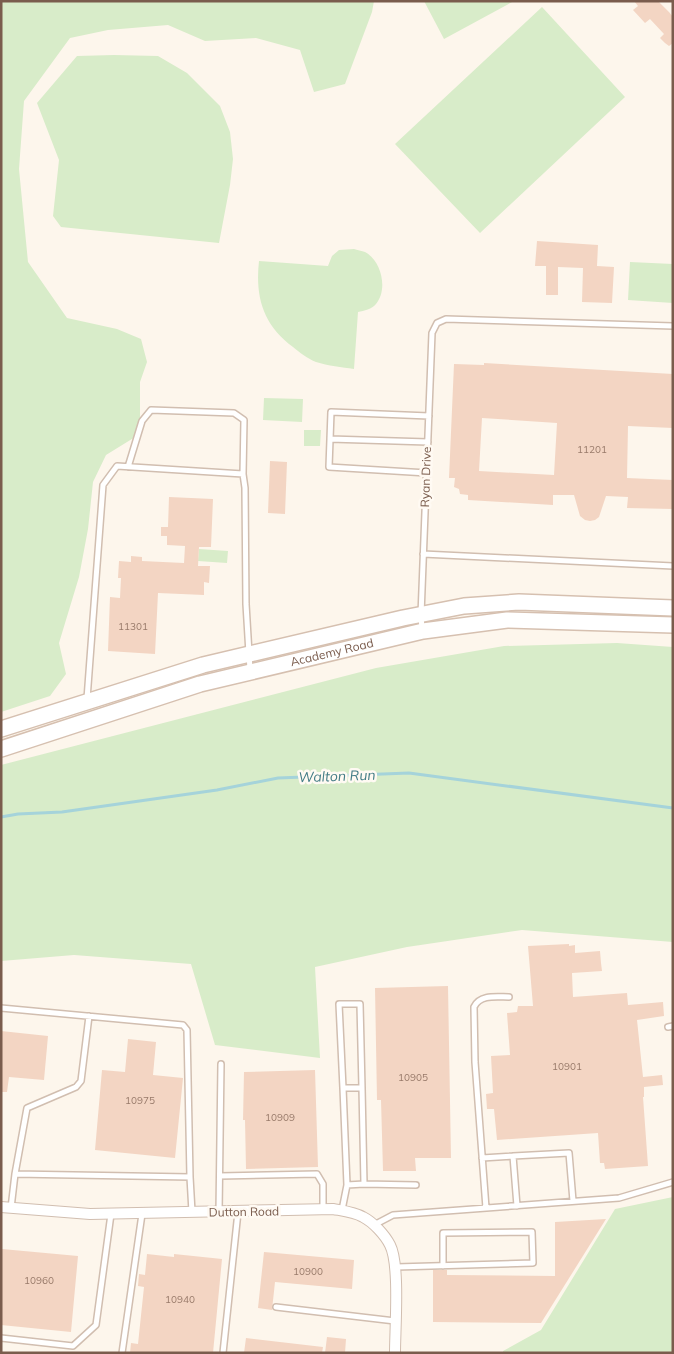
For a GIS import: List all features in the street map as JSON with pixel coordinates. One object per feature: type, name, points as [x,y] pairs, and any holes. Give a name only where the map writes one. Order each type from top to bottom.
[{"type":"main road","name":"Academy Road","points":[[1,729],[203,665],[464,606],[519,602],[673,608]]},
{"type":"main road","name":"Academy Road","points":[[1,749],[200,684],[422,631],[507,620],[673,625]]},
{"type":"main road","points":[[87,702],[92,720]]},
{"type":"street","name":"Dutton Road","points":[[6,1208],[81,1214],[323,1210],[352,1212],[374,1225],[390,1246],[395,1267],[395,1353]]},
{"type":"lane","name":"Ryan Drive","points":[[422,631],[420,615],[432,333],[436,323],[446,319],[673,326]]},
{"type":"lane","points":[[128,466],[142,421],[151,410],[234,414],[244,420],[243,474],[245,488],[248,654],[250,672]]},
{"type":"lane","points":[[426,473],[329,467],[331,412],[429,416]]},
{"type":"lane","points":[[330,439],[428,442]]},
{"type":"lane","points":[[87,702],[104,485],[117,466],[243,474]]},
{"type":"lane","points":[[423,554],[673,566]]},
{"type":"lane","points":[[486,1208],[475,1062],[474,1007],[483,998],[509,997]]},
{"type":"lane","points":[[342,1211],[346,1185],[339,1004],[360,1004],[364,1184]]},
{"type":"lane","points":[[1,1008],[183,1025],[188,1030],[192,1213]]},
{"type":"lane","points":[[6,1208],[16,1174],[26,1108],[79,1085],[89,1016]]},
{"type":"lane","points":[[220,1212],[222,1064]]},
{"type":"lane","points":[[343,1088],[362,1088]]},
{"type":"lane","points":[[482,1158],[569,1152],[573,1201]]},
{"type":"lane","points":[[513,1156],[517,1206]]},
{"type":"lane","points":[[16,1174],[190,1177]]},
{"type":"lane","points":[[220,1176],[317,1174],[323,1184],[323,1210]]},
{"type":"lane","points":[[374,1225],[393,1215],[619,1198],[673,1182]]},
{"type":"lane","points":[[346,1185],[416,1185]]},
{"type":"lane","points":[[223,1353],[238,1212]]},
{"type":"lane","points":[[1,1338],[73,1346],[96,1325],[111,1214]]},
{"type":"lane","points":[[122,1353],[142,1214]]},
{"type":"lane","points":[[395,1267],[442,1266],[533,1263],[532,1232],[443,1234],[442,1266]]},
{"type":"lane","points":[[276,1307],[395,1324]]},
{"type":"green space","points":[[1,1],[374,1],[372,12],[345,84],[314,92],[300,50],[256,38],[205,41],[168,25],[108,30],[70,38],[24,101],[19,169],[28,262],[67,318],[117,329],[141,339],[147,362],[140,382],[140,434],[106,455],[93,482],[88,529],[79,577],[59,643],[66,674],[50,696],[1,712]]},
{"type":"green space","points":[[424,1],[514,1],[444,39]]},
{"type":"green space","points":[[542,7],[625,97],[480,233],[395,144]]},
{"type":"green space","points":[[77,56],[158,56],[187,73],[220,106],[230,132],[233,159],[219,243],[61,227],[53,216],[59,160],[37,103]]},
{"type":"green space","points":[[354,249],[365,252],[376,262],[381,276],[382,291],[376,304],[358,312],[354,369],[313,361],[283,338],[274,329],[263,309],[258,287],[258,274],[259,261],[328,266],[332,256],[339,250]]},
{"type":"green space","points":[[630,262],[673,264],[673,303],[628,300]]},
{"type":"green space","points":[[264,398],[303,399],[302,422],[263,420]]},
{"type":"green space","points":[[304,430],[321,430],[320,446],[304,446]]},
{"type":"green space","points":[[199,549],[228,551],[227,563],[198,561]]},
{"type":"green space","points":[[617,643],[673,647],[673,942],[522,930],[407,947],[315,967],[320,1058],[215,1045],[191,964],[74,955],[1,961],[1,765],[376,668],[504,646]]},
{"type":"green space","points":[[673,1197],[673,1353],[503,1353],[503,1351],[541,1330],[615,1209]]},
{"type":"building","points":[[634,1],[658,1],[669,12],[673,17],[673,43],[669,46],[660,38],[664,34],[650,19],[645,23],[633,10],[638,6]]},
{"type":"building","points":[[537,241],[598,245],[597,266],[614,267],[612,303],[582,302],[583,268],[558,267],[558,295],[546,295],[546,266],[535,266]]},
{"type":"building","points":[[484,363],[673,374],[673,428],[628,426],[627,478],[673,480],[673,509],[627,508],[628,497],[606,496],[599,517],[590,521],[580,516],[574,495],[553,495],[553,505],[468,500],[468,495],[460,494],[459,489],[454,487],[455,478],[449,478],[454,364],[484,365]],"holes":[[[482,418],[557,423],[554,475],[479,471]]]},
{"type":"building","points":[[270,461],[287,462],[285,514],[268,513]]},
{"type":"building","points":[[169,497],[213,499],[211,547],[199,547],[198,566],[210,566],[209,583],[204,582],[204,595],[158,593],[155,654],[108,651],[110,597],[120,598],[121,578],[118,578],[119,561],[131,562],[131,556],[142,557],[142,561],[184,563],[185,546],[167,545],[167,536],[161,536],[161,527],[168,527]]},
{"type":"building","points":[[569,944],[569,946],[575,945],[575,953],[600,951],[602,971],[572,973],[573,997],[627,993],[628,1005],[663,1002],[664,1016],[637,1020],[643,1077],[662,1075],[663,1085],[644,1087],[643,1097],[648,1166],[605,1169],[604,1163],[600,1163],[598,1133],[497,1140],[494,1109],[487,1109],[486,1094],[493,1093],[491,1056],[510,1055],[507,1013],[517,1012],[518,1006],[533,1006],[528,946]]},
{"type":"building","points":[[448,986],[451,1158],[415,1158],[416,1171],[383,1171],[381,1100],[377,1100],[375,988]]},
{"type":"building","points":[[1,1031],[48,1036],[44,1080],[9,1077],[7,1092],[1,1092]]},
{"type":"building","points":[[128,1039],[156,1042],[153,1075],[183,1078],[175,1158],[95,1150],[102,1070],[125,1072]]},
{"type":"building","points":[[315,1070],[318,1167],[246,1169],[245,1120],[243,1120],[244,1072]]},
{"type":"building","points":[[606,1219],[541,1323],[433,1322],[433,1270],[447,1270],[447,1275],[555,1276],[555,1222]]},
{"type":"building","points":[[2,1249],[78,1256],[71,1332],[1,1325]]},
{"type":"building","points":[[264,1252],[354,1260],[352,1289],[275,1282],[272,1310],[258,1308]]},
{"type":"building","points":[[147,1254],[174,1257],[174,1254],[222,1259],[213,1353],[130,1353],[131,1343],[138,1344],[144,1287],[138,1286],[139,1274],[145,1275]]},
{"type":"building","points":[[327,1337],[346,1339],[345,1353],[325,1353]]},
{"type":"building","points":[[246,1338],[323,1347],[322,1353],[244,1353]]},
{"type":"waterway","name":"Walton Run","points":[[1,817],[18,814],[62,812],[217,790],[278,778],[409,773],[673,808]]}]
